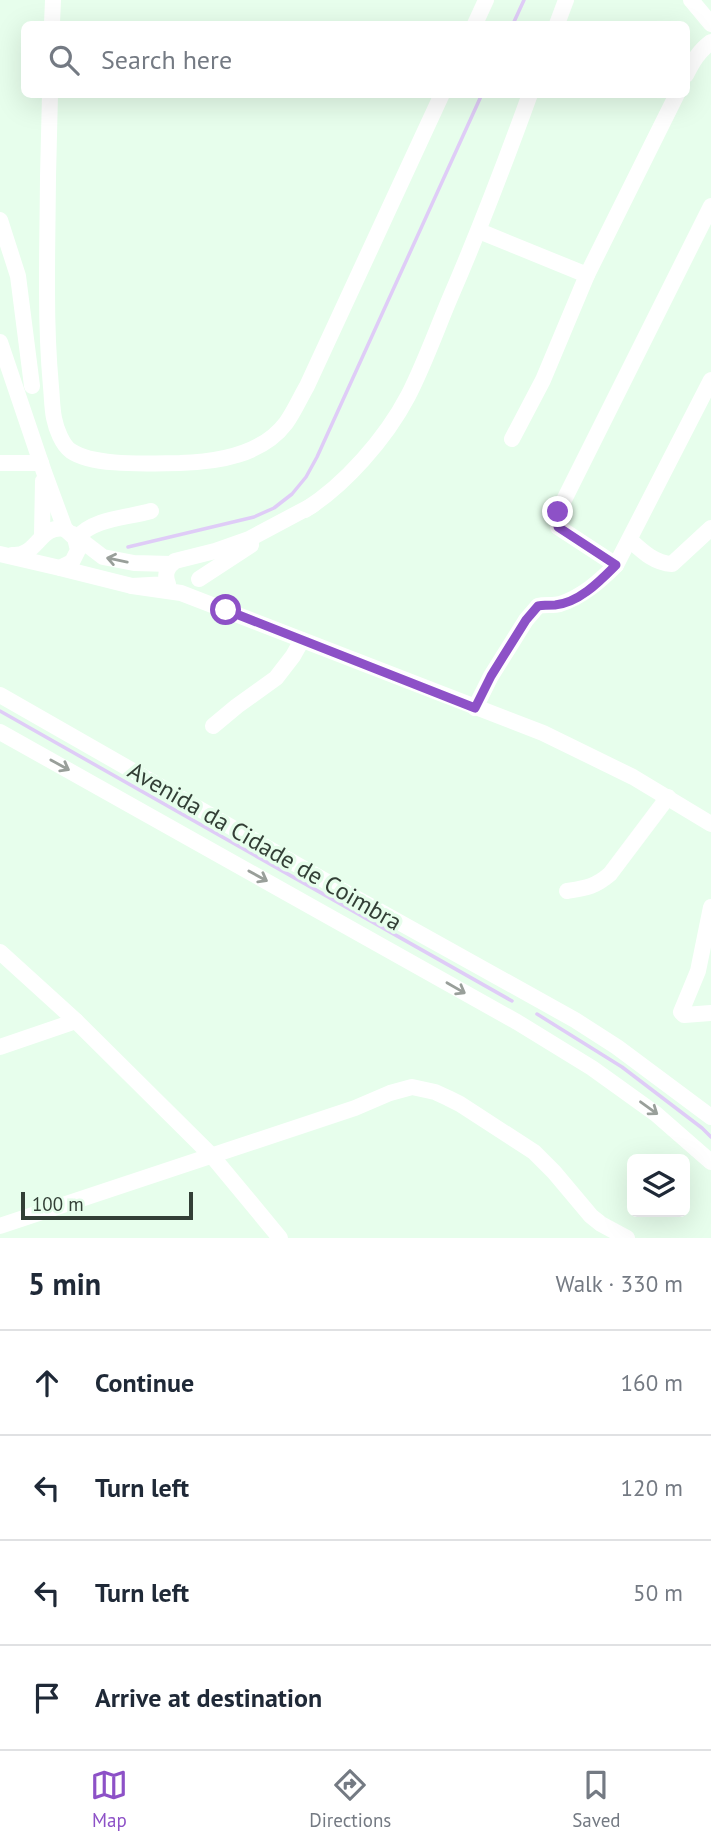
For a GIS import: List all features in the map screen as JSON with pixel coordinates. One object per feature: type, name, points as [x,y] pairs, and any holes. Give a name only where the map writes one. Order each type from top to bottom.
[{"type":"street","points":[[52,21],[53,0]]},
{"type":"street","points":[[476,21],[486,0]]},
{"type":"street","points":[[558,21],[566,0]]},
{"type":"street","points":[[691,0],[711,24]]},
{"type":"street","points":[[690,68],[702,48],[711,42]]},
{"type":"street","points":[[50,98],[47,341],[54,419],[70,450],[86,458],[124,464],[194,463],[238,456],[273,438],[287,423],[307,386],[440,98]]},
{"type":"street","points":[[0,553],[132,586],[187,593],[198,582],[335,488],[393,422],[408,396],[479,231],[529,98]]},
{"type":"street","points":[[512,439],[543,380],[587,275],[675,98]]},
{"type":"street","points":[[616,565],[558,527],[558,512],[711,206]]},
{"type":"street","points":[[0,220],[18,276],[32,386]]},
{"type":"street","points":[[479,231],[587,275]]},
{"type":"street","points":[[0,342],[6,380],[42,468],[75,538],[78,550],[72,562],[57,567],[48,565],[40,555],[42,468]]},
{"type":"street","points":[[475,708],[491,676],[526,620],[538,606],[556,605],[581,595],[616,565],[711,380]]},
{"type":"street","points":[[0,463],[42,468]]},
{"type":"street","points":[[71,533],[103,557],[134,563],[176,562],[249,539],[313,505]]},
{"type":"street","points":[[0,553],[16,556],[25,552],[53,529],[71,533],[82,532],[95,524],[151,511]]},
{"type":"street","points":[[630,540],[644,553],[658,561],[672,564],[711,528]]},
{"type":"street","points":[[132,586],[168,584],[166,574],[176,562],[186,559],[198,568],[198,582],[226,610]]},
{"type":"street","points":[[181,593],[543,733],[589,754],[711,824]]},
{"type":"street","points":[[213,726],[276,678],[302,640]]},
{"type":"street","name":"Avenida da Cidade de Coimbra","points":[[0,695],[575,1020],[617,1047],[711,1117]]},
{"type":"street","name":"Avenida da Cidade de Coimbra","points":[[0,732],[516,1022],[592,1068],[635,1098],[711,1162]]},
{"type":"street","points":[[567,891],[598,884],[610,874],[668,797]]},
{"type":"street","points":[[711,907],[698,971],[681,1012],[684,1015],[711,1013]]},
{"type":"street","points":[[0,952],[76,1021],[212,1156],[281,1238]]},
{"type":"street","points":[[516,1022],[530,995]]},
{"type":"street","points":[[0,1047],[76,1021]]},
{"type":"street","points":[[0,1226],[412,1087],[435,1092],[460,1104],[534,1152],[591,1216],[627,1238]]},
{"type":"waterway","points":[[514,21],[524,0]]},
{"type":"waterway","points":[[128,547],[254,517],[274,508],[292,494],[306,477],[480,98]]},
{"type":"waterway","points":[[0,711],[512,1001]]},
{"type":"waterway","points":[[537,1014],[622,1067],[711,1137]]},
{"type":"route","points":[[226,610],[475,708],[491,676],[526,620],[538,606],[556,605],[581,595],[616,565],[558,527],[558,512]]}]
